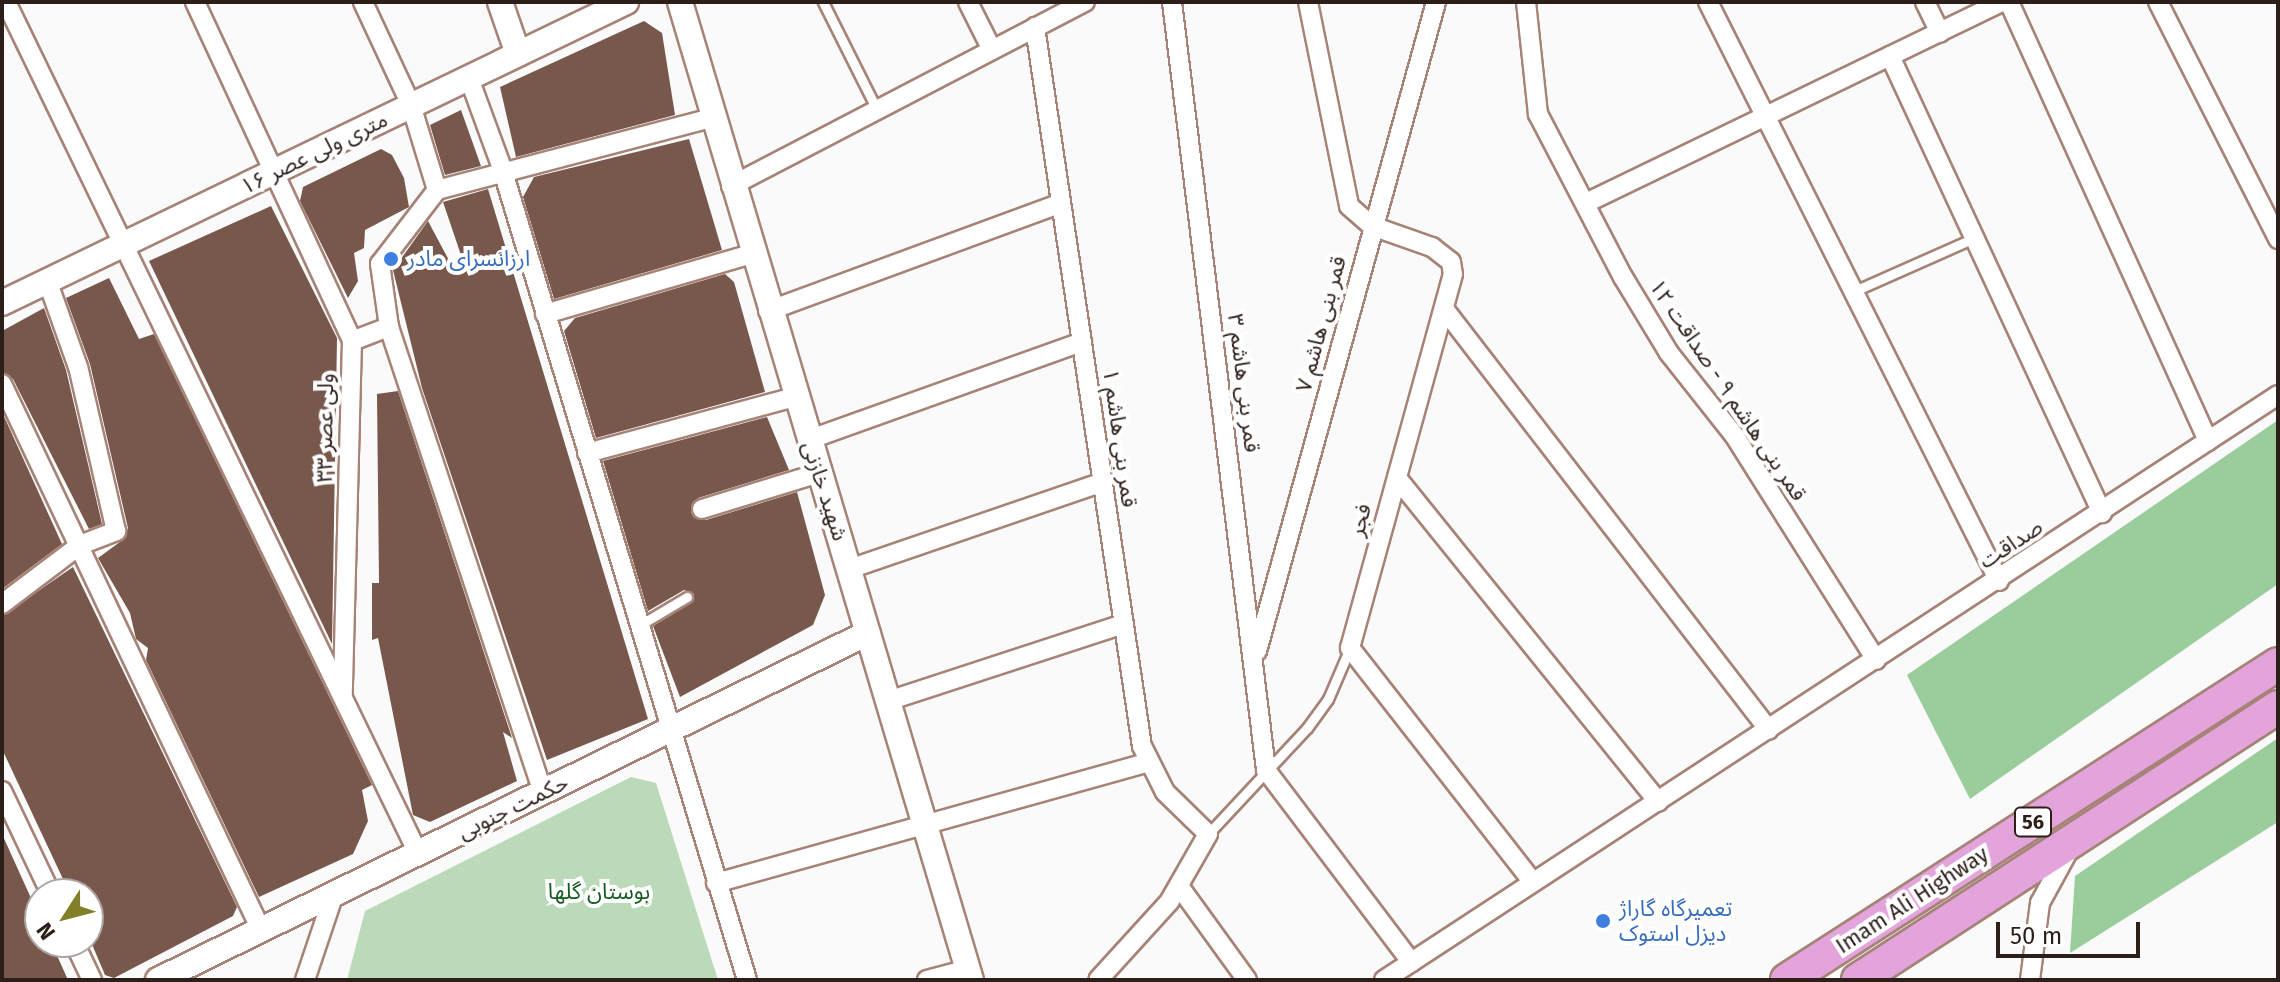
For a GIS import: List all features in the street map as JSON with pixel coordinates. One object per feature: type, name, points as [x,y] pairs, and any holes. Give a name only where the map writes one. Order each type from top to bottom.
[{"type":"highway","name":"Imam Ali Highway","points":[[1787,980],[2278,664]]},
{"type":"highway","name":"Imam Ali Highway","points":[[1858,980],[2278,707]]},
{"type":"street","points":[[6,2],[236,486],[418,853]]},
{"type":"street","name":"ولی عصر ۳۳","points":[[195,2],[278,171],[352,341],[343,701]]},
{"type":"street","points":[[363,2],[411,105],[437,190]]},
{"type":"street","points":[[500,2],[518,54]]},
{"type":"street","name":"۱۶ متری ولی عصر","points":[[2,303],[626,2]]},
{"type":"street","name":"شهید خازنی","points":[[680,2],[751,254],[849,569],[969,975]]},
{"type":"street","points":[[968,2],[991,48]]},
{"type":"street","points":[[731,186],[875,106],[1085,2]]},
{"type":"street","name":"قمر بنی هاشم ۳","points":[[1172,2],[1255,659],[1266,770]]},
{"type":"street","points":[[1308,2],[1344,192],[1372,226]]},
{"type":"street","name":"قمر بنی هاشم ۷","points":[[1255,659],[1436,2]]},
{"type":"street","name":"قمر بنی هاشم ۹ - صداقت ۱۲","points":[[1526,2],[1538,114],[1669,353],[1734,435],[1876,660]]},
{"type":"street","points":[[1708,2],[1761,115],[1999,581]]},
{"type":"street","points":[[1925,2],[1940,33]]},
{"type":"street","points":[[1586,203],[1761,115],[2002,2]]},
{"type":"street","points":[[2009,2],[2208,441]]},
{"type":"street","points":[[2158,2],[2278,239]]},
{"type":"street","name":"قمر بنی هاشم ۱","points":[[1035,27],[1124,624],[1148,762],[1165,792],[1208,834]]},
{"type":"street","points":[[1890,56],[2102,513]]},
{"type":"street","points":[[469,78],[502,168],[668,733],[747,980]]},
{"type":"street","points":[[543,793],[389,327],[380,264],[437,190],[502,168],[711,118]]},
{"type":"street","points":[[768,311],[1061,203]]},
{"type":"street","name":"فجر","points":[[1350,648],[1445,310],[1451,262],[1432,247],[1372,226]]},
{"type":"street","points":[[545,314],[751,254]]},
{"type":"street","points":[[5,602],[80,545],[116,531],[78,367],[47,280]]},
{"type":"street","points":[[1445,310],[1769,730]]},
{"type":"street","points":[[352,341],[389,327]]},
{"type":"street","points":[[808,440],[1082,342]]},
{"type":"street","points":[[2,384],[261,930]]},
{"type":"street","name":"صداقت","points":[[1658,802],[2278,395]]},
{"type":"street","points":[[587,453],[794,397]]},
{"type":"street","points":[[702,509],[819,473]]},
{"type":"street","points":[[1384,980],[1658,802],[1397,478]]},
{"type":"street","points":[[849,569],[1103,482]]},
{"type":"street","points":[[888,701],[1124,624]]},
{"type":"street","name":"حکمت جنوبی","points":[[158,980],[868,633]]},
{"type":"street","points":[[1350,648],[1532,881]]},
{"type":"street","points":[[716,883],[926,827],[1148,762]]},
{"type":"street","points":[[1266,770],[1411,962]]},
{"type":"street","points":[[2,791],[43,878]]},
{"type":"street","points":[[1098,980],[1179,886],[1208,834]]},
{"type":"street","points":[[2033,978],[2040,903],[2074,840]]},
{"type":"street","points":[[1179,886],[1247,980]]},
{"type":"street","points":[[305,980],[334,894]]},
{"type":"street","points":[[82,958],[92,980]]},
{"type":"street","points":[[927,980],[969,975]]},
{"type":"lane","points":[[823,2],[875,106]]},
{"type":"lane","points":[[1852,292],[1974,238]]},
{"type":"lane","points":[[637,627],[687,597]]},
{"type":"lane","name":"فجر","points":[[1208,834],[1328,699],[1350,648]]},
{"type":"green space","points":[[2278,420],[2278,584],[1970,799],[1907,675]]},
{"type":"green space","points":[[2278,738],[2278,822],[2070,953],[2075,876]]},
{"type":"green space","name":"بوستان گلها","points":[[631,777],[656,783],[718,980],[347,980],[365,911]]},
{"type":"building","points":[[644,21],[662,33],[675,115],[516,157],[500,87]]},
{"type":"building","points":[[461,110],[481,166],[445,175],[430,125]]},
{"type":"building","points":[[689,139],[722,250],[554,299],[523,197],[534,177]]},
{"type":"building","points":[[381,149],[392,155],[404,178],[409,207],[365,230],[364,248],[354,253],[358,281],[348,298],[300,201],[303,187]]},
{"type":"building","points":[[488,189],[648,719],[547,760],[422,388],[393,270],[428,221],[452,266],[463,261],[443,202]]},
{"type":"building","points":[[271,206],[337,338],[332,644],[149,261]]},
{"type":"building","points":[[725,274],[734,282],[765,392],[596,438],[564,331],[575,318]]},
{"type":"building","points":[[109,278],[139,339],[154,334],[372,785],[362,790],[368,821],[353,854],[259,897],[146,660],[148,648],[136,639],[130,613],[98,558],[124,539],[128,528],[90,364],[66,298]]},
{"type":"building","points":[[44,308],[66,370],[102,524],[89,529],[13,379],[2,372],[2,331]]},
{"type":"building","points":[[398,391],[512,738],[503,732],[517,781],[430,822],[413,815],[378,638],[372,640],[372,583],[379,583],[377,394]]},
{"type":"building","points":[[2,412],[62,544],[2,589]]},
{"type":"building","points":[[767,417],[789,470],[698,498],[691,513],[706,520],[797,492],[825,595],[813,625],[680,697],[653,626],[691,603],[694,594],[684,590],[648,611],[603,461]]},
{"type":"building","points":[[73,567],[237,907],[233,916],[114,978],[105,975],[98,958],[104,958],[104,878],[62,878],[2,749],[2,616]]},
{"type":"building","points":[[2,834],[24,883],[24,958],[58,958],[68,980],[2,980]]},
{"type":"place","name":"ارزانسرای مادر","points":[[391,259]]},
{"type":"place","name":"تعمیرگاه گاراژ دیزل استوک","points":[[1603,921]]}]
